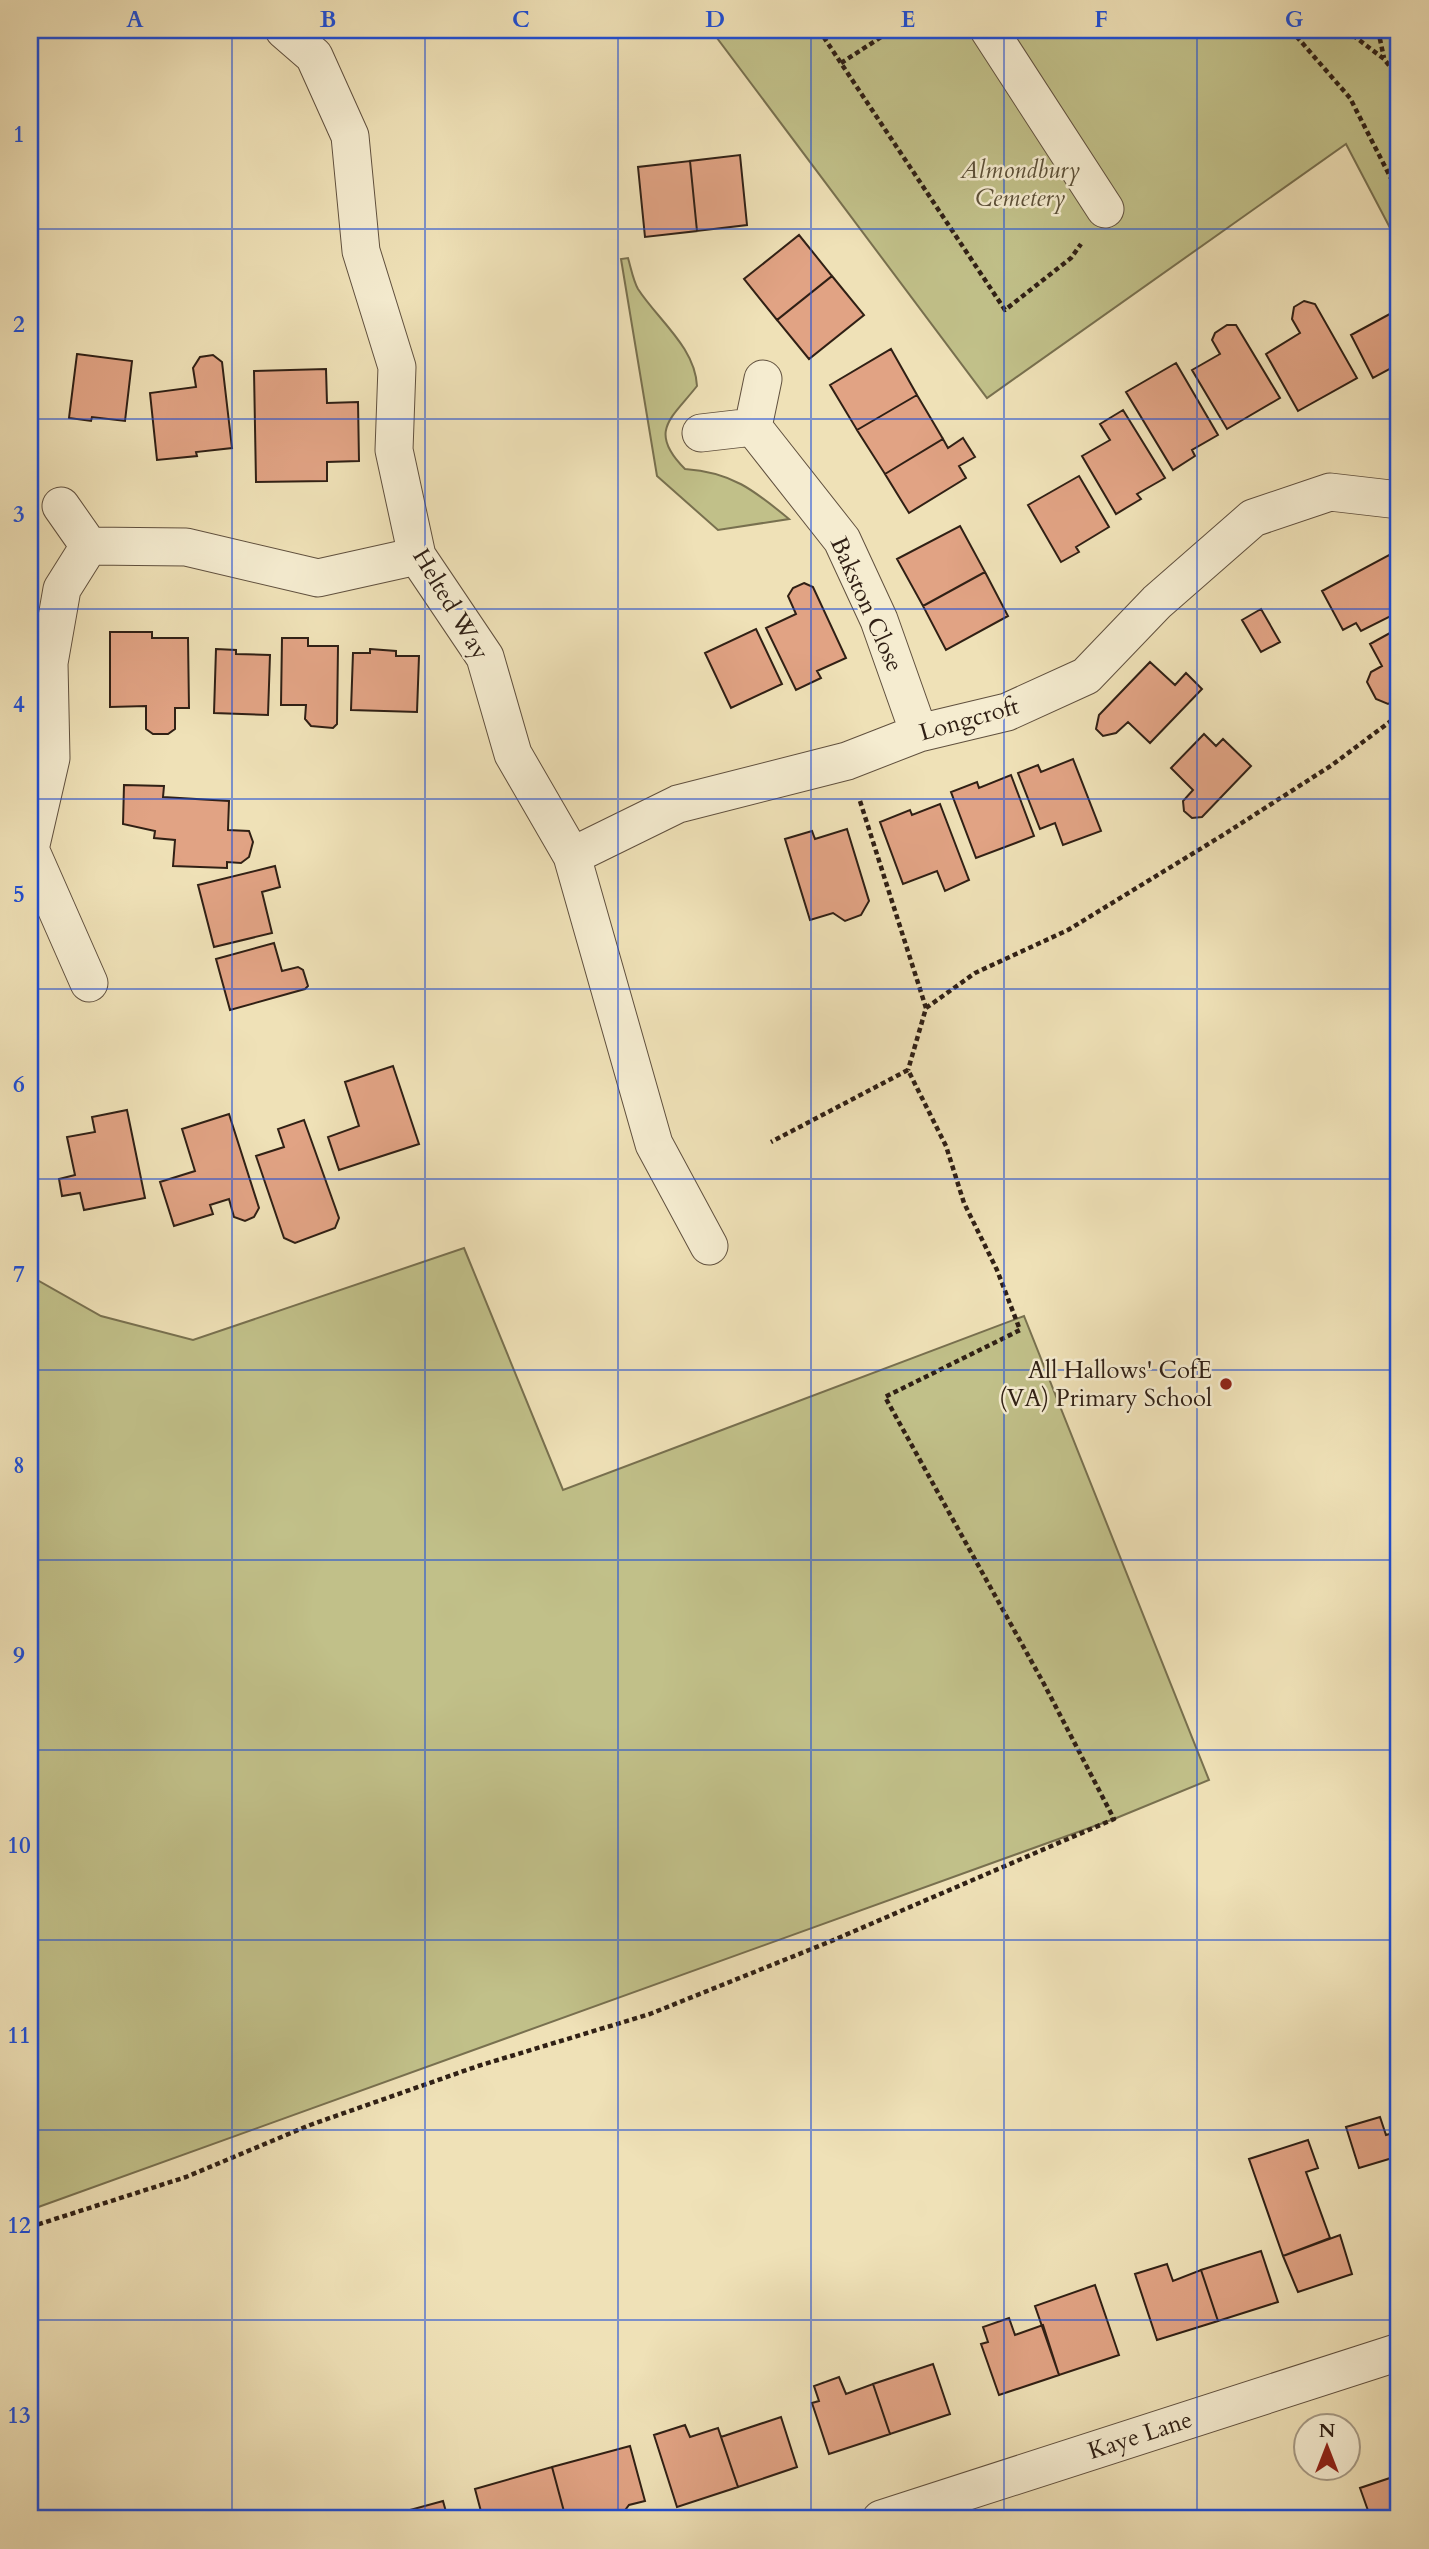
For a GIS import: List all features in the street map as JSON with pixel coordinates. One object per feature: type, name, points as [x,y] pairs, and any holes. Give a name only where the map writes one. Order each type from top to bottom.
[{"type":"street","name":"Helted Way","points":[[284,30],[314,55],[350,136],[361,251],[397,367],[394,450],[417,556],[485,657],[513,754],[572,856],[654,1143],[709,1246]]},
{"type":"street","points":[[989,30],[1105,209]]},
{"type":"street","points":[[701,433],[753,427],[763,379]]},
{"type":"street","name":"Bakston Close","points":[[753,427],[842,540],[879,620],[919,733]]},
{"type":"street","name":"Longcroft","points":[[572,856],[678,804],[847,761],[919,733],[1007,712],[1086,676],[1157,602],[1253,518],[1330,492],[1399,500]]},
{"type":"street","points":[[61,506],[89,546]]},
{"type":"street","points":[[89,546],[186,547],[318,578],[417,556]]},
{"type":"street","points":[[89,546],[62,589],[49,663],[51,758],[30,849],[89,983]]},
{"type":"street","name":"Kaye Lane","points":[[881,2519],[1399,2352]]},
{"type":"path","points":[[819,30],[1005,310],[1071,258],[1105,209]]},
{"type":"path","points":[[841,63],[892,30]]},
{"type":"path","points":[[1292,30],[1350,97],[1399,194]]},
{"type":"path","points":[[1346,30],[1384,59],[1399,78]]},
{"type":"path","points":[[1378,30],[1384,59]]},
{"type":"path","points":[[926,1008],[975,973],[1069,930],[1199,850],[1332,765],[1399,715]]},
{"type":"path","points":[[30,2227],[186,2177],[310,2125],[478,2066],[650,2014],[829,1942],[1114,1819],[1044,1684],[885,1397],[1020,1330],[997,1270],[964,1203],[946,1146],[908,1070],[926,1008],[847,761]]},
{"type":"path","points":[[771,1142],[908,1070]]},
{"type":"green space","name":"Almondbury Cemetery","points":[[711,30],[1399,30],[1399,245],[1346,144],[987,398]]},
{"type":"green space","points":[[628,258],[638,289],[683,346],[695,372],[697,386],[667,425],[667,444],[674,456],[685,469],[716,474],[741,484],[789,519],[718,530],[657,476],[621,259]]},
{"type":"green space","points":[[464,1248],[563,1490],[1024,1316],[1209,1780],[1114,1819],[30,2210],[30,1276],[101,1316],[193,1340]]},
{"type":"building","points":[[740,155],[747,225],[697,231],[690,161]]},
{"type":"building","points":[[690,161],[697,231],[645,237],[638,167]]},
{"type":"building","points":[[799,235],[832,276],[777,320],[744,279]]},
{"type":"building","points":[[832,276],[864,315],[809,359],[777,320]]},
{"type":"building","points":[[1304,301],[1315,304],[1357,378],[1298,411],[1266,354],[1300,333],[1292,319],[1294,307]]},
{"type":"building","points":[[1399,309],[1399,364],[1373,378],[1351,335]]},
{"type":"building","points":[[1227,325],[1236,325],[1280,398],[1227,429],[1192,370],[1220,354],[1212,340],[1215,333]]},
{"type":"building","points":[[891,349],[917,395],[857,430],[830,385]]},
{"type":"building","points":[[77,354],[132,361],[125,421],[92,417],[91,421],[69,418]]},
{"type":"building","points":[[213,355],[222,362],[232,448],[196,452],[197,456],[157,460],[150,393],[196,387],[193,368],[200,357]]},
{"type":"building","points":[[1176,363],[1218,435],[1192,450],[1195,456],[1173,470],[1126,392]]},
{"type":"building","points":[[326,369],[327,403],[358,402],[359,461],[327,462],[327,481],[256,482],[254,371]]},
{"type":"building","points":[[917,395],[943,439],[885,474],[857,430]]},
{"type":"building","points":[[1123,410],[1165,478],[1137,494],[1141,499],[1116,514],[1082,456],[1110,440],[1100,424]]},
{"type":"building","points":[[963,438],[975,457],[959,466],[966,478],[909,513],[885,474],[943,439],[948,448]]},
{"type":"building","points":[[1079,476],[1109,527],[1076,547],[1079,552],[1061,562],[1028,505]]},
{"type":"building","points":[[960,526],[985,572],[923,606],[897,559]]},
{"type":"building","points":[[1389,555],[1399,573],[1399,612],[1361,631],[1356,623],[1343,630],[1322,591]]},
{"type":"building","points":[[985,572],[1008,616],[946,650],[923,606]]},
{"type":"building","points":[[804,583],[813,587],[846,658],[817,671],[821,678],[796,690],[766,628],[796,614],[788,596],[793,588]]},
{"type":"building","points":[[1261,609],[1280,642],[1261,652],[1242,620]]},
{"type":"building","points":[[1399,628],[1399,697],[1388,704],[1376,699],[1367,682],[1371,672],[1382,666],[1370,644]]},
{"type":"building","points":[[756,629],[782,684],[731,708],[705,653]]},
{"type":"building","points":[[110,632],[152,632],[152,638],[188,638],[189,708],[175,708],[175,729],[168,734],[153,734],[146,729],[146,706],[110,707]]},
{"type":"building","points":[[282,638],[308,638],[308,646],[338,646],[337,724],[333,728],[311,726],[305,719],[306,705],[281,705]]},
{"type":"building","points":[[216,649],[236,650],[236,654],[270,655],[268,715],[214,713]]},
{"type":"building","points":[[370,649],[396,651],[396,656],[419,656],[417,712],[351,710],[353,653],[370,653]]},
{"type":"building","points":[[1150,662],[1175,685],[1186,673],[1202,689],[1150,743],[1128,722],[1116,733],[1103,736],[1096,729],[1099,715]]},
{"type":"building","points":[[1204,734],[1216,746],[1223,739],[1251,766],[1202,817],[1192,818],[1184,811],[1183,801],[1193,790],[1171,768]]},
{"type":"building","points":[[1073,759],[1101,831],[1063,845],[1055,823],[1040,829],[1018,773],[1038,765],[1041,772]]},
{"type":"building","points":[[1011,775],[1034,836],[976,858],[951,792],[977,782],[979,788]]},
{"type":"building","points":[[124,785],[164,786],[163,797],[229,801],[228,830],[249,831],[253,842],[249,857],[241,863],[227,862],[227,868],[173,866],[175,840],[154,838],[155,831],[123,824]]},
{"type":"building","points":[[940,804],[969,880],[945,891],[937,871],[903,884],[880,822],[910,810],[912,815]]},
{"type":"building","points":[[847,829],[869,901],[861,915],[845,921],[833,913],[810,920],[785,839],[812,831],[815,839]]},
{"type":"building","points":[[275,866],[280,887],[262,892],[272,933],[214,947],[198,885]]},
{"type":"building","points":[[274,943],[282,971],[298,967],[303,970],[308,986],[230,1010],[216,959]]},
{"type":"building","points":[[393,1066],[419,1144],[339,1170],[328,1137],[359,1126],[345,1082]]},
{"type":"building","points":[[127,1110],[145,1198],[84,1210],[80,1193],[62,1196],[59,1179],[75,1175],[67,1137],[95,1132],[92,1117]]},
{"type":"building","points":[[229,1114],[259,1208],[254,1217],[245,1221],[234,1217],[229,1199],[210,1205],[213,1214],[174,1226],[160,1182],[195,1171],[182,1129]]},
{"type":"building","points":[[304,1120],[339,1218],[335,1228],[295,1243],[284,1238],[256,1156],[284,1147],[278,1129]]},
{"type":"building","points":[[1380,2117],[1386,2135],[1393,2133],[1399,2156],[1359,2168],[1346,2127]]},
{"type":"building","points":[[1308,2140],[1318,2168],[1306,2172],[1330,2238],[1283,2256],[1249,2159]]},
{"type":"building","points":[[1340,2235],[1352,2274],[1298,2292],[1283,2256]]},
{"type":"building","points":[[1261,2251],[1278,2302],[1218,2321],[1201,2270]]},
{"type":"building","points":[[1167,2264],[1173,2281],[1201,2270],[1218,2321],[1157,2340],[1135,2274]]},
{"type":"building","points":[[1095,2285],[1119,2355],[1059,2375],[1035,2306]]},
{"type":"building","points":[[1009,2318],[1015,2335],[1043,2325],[1059,2375],[999,2395],[981,2344],[988,2342],[983,2327]]},
{"type":"building","points":[[933,2364],[950,2414],[890,2434],[873,2384]]},
{"type":"building","points":[[839,2377],[846,2394],[873,2384],[890,2434],[829,2454],[812,2403],[819,2401],[814,2386]]},
{"type":"building","points":[[781,2417],[797,2467],[738,2487],[721,2437]]},
{"type":"building","points":[[685,2425],[690,2437],[718,2428],[738,2487],[677,2507],[654,2435]]},
{"type":"building","points":[[630,2446],[645,2501],[629,2505],[623,2513],[612,2518],[603,2513],[582,2519],[566,2519],[552,2467]]},
{"type":"building","points":[[552,2467],[566,2519],[483,2519],[475,2489]]},
{"type":"building","points":[[1399,2475],[1399,2519],[1371,2519],[1360,2488]]},
{"type":"building","points":[[443,2501],[448,2519],[377,2519]]},
{"type":"place","name":"All Hallows' CofE (VA) Primary School","points":[[1226,1384]]}]
